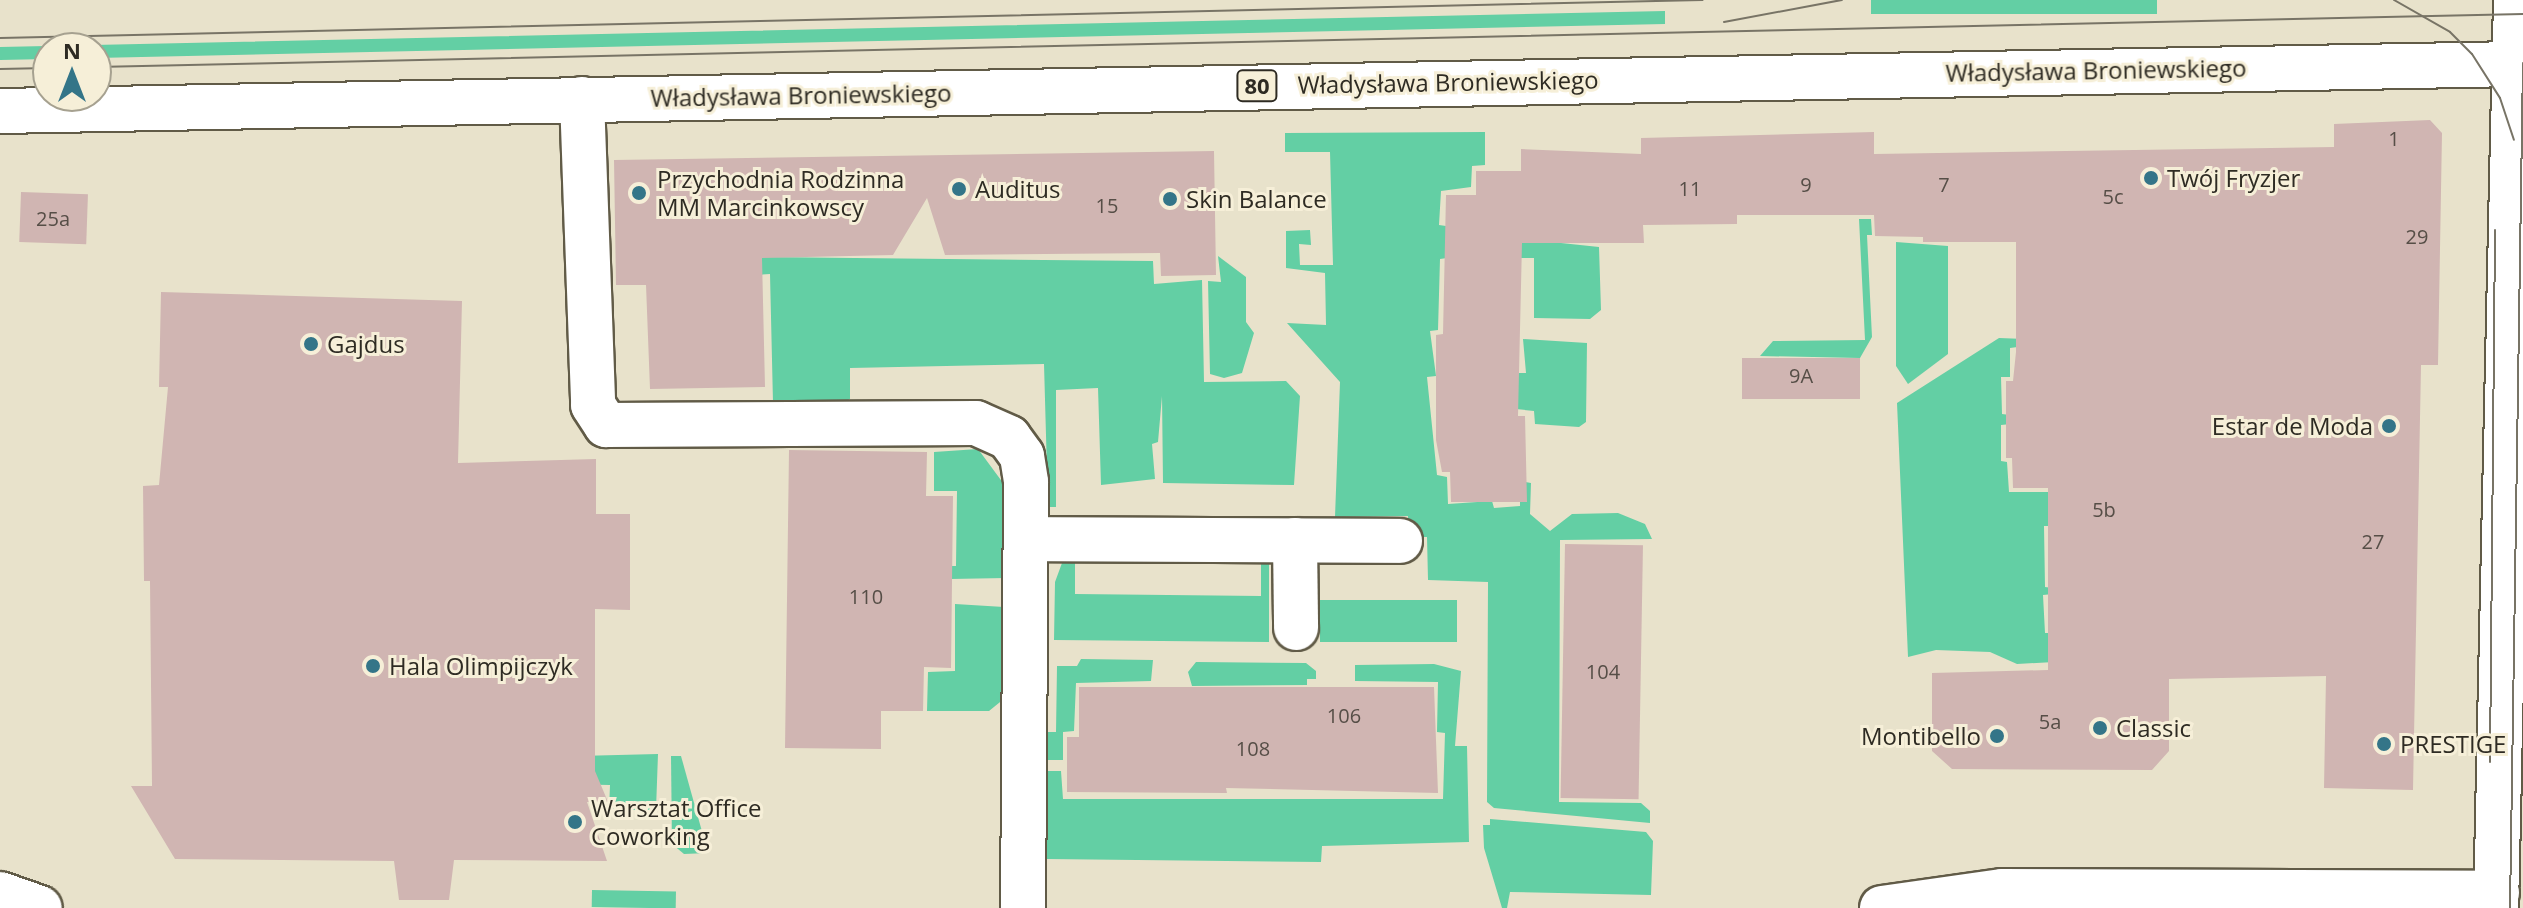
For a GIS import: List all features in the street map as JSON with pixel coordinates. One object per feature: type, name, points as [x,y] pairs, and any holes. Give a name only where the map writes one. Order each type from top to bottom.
[{"type":"street","points":[[1882,908],[2002,891],[2503,879],[2518,64],[2516,0]]},
{"type":"street","name":"Władysława Broniewskiego","points":[[0,111],[2518,64]]},
{"type":"street","points":[[582,99],[593,405],[606,425],[976,423],[1009,438],[1022,456],[1026,539],[1023,908]]},
{"type":"street","points":[[1026,539],[1400,541]]},
{"type":"street","points":[[1295,540],[1296,628]]},
{"type":"street","points":[[0,894],[40,908]]},
{"type":"green space","points":[[1871,0],[2157,0],[2157,14],[1871,14]]},
{"type":"green space","points":[[1665,11],[1665,24],[112,58],[112,45]]},
{"type":"green space","points":[[32,46],[32,59],[0,60],[0,47]]},
{"type":"green space","points":[[1485,132],[1485,165],[1472,166],[1471,187],[1441,191],[1439,225],[1446,226],[1447,258],[1440,259],[1438,330],[1430,331],[1436,376],[1427,377],[1437,475],[1447,477],[1448,504],[1492,501],[1494,508],[1520,506],[1520,481],[1531,483],[1530,514],[1550,531],[1572,514],[1618,513],[1645,524],[1652,539],[1560,540],[1559,802],[1641,803],[1650,811],[1650,823],[1494,808],[1487,802],[1488,582],[1428,580],[1427,537],[1409,537],[1408,516],[1335,517],[1340,382],[1287,323],[1326,325],[1325,273],[1286,268],[1286,231],[1310,230],[1311,245],[1299,244],[1300,265],[1333,265],[1330,152],[1285,152],[1285,133]]},
{"type":"green space","points":[[1859,219],[1871,219],[1872,235],[1867,235],[1872,337],[1860,358],[1760,356],[1773,341],[1865,340]]},
{"type":"green space","points":[[1557,231],[1561,243],[1599,247],[1601,310],[1590,319],[1534,318],[1534,258],[1514,258],[1515,240]]},
{"type":"green space","points":[[1896,242],[1948,246],[1948,354],[1908,384],[1896,366]]},
{"type":"green space","points":[[1218,256],[1246,277],[1246,322],[1254,333],[1242,373],[1224,378],[1210,374],[1208,281],[1221,282]]},
{"type":"green space","points":[[753,257],[1153,261],[1154,284],[1202,280],[1204,382],[1286,381],[1300,396],[1294,485],[1163,483],[1162,396],[1158,442],[1152,444],[1155,479],[1101,485],[1098,388],[1056,390],[1056,507],[1048,507],[1044,364],[850,368],[850,399],[838,405],[773,403],[770,274],[755,275]]},
{"type":"green space","points":[[1999,338],[2025,339],[2025,346],[2010,348],[2010,377],[2001,377],[2002,414],[2010,415],[2011,424],[2001,425],[2001,461],[2007,462],[2009,492],[2049,492],[2051,526],[2044,526],[2045,587],[2053,588],[2053,594],[2043,595],[2045,633],[2051,633],[2054,662],[2017,664],[1990,652],[1936,650],[1908,657],[1897,403]]},
{"type":"green space","points":[[1523,339],[1587,343],[1586,422],[1579,427],[1535,424],[1534,411],[1516,409],[1515,373],[1526,373]]},
{"type":"green space","points":[[978,449],[1009,491],[1006,578],[950,579],[950,566],[956,566],[957,491],[934,491],[934,452]]},
{"type":"green space","points":[[1075,557],[1075,594],[1261,596],[1261,557],[1269,563],[1269,642],[1054,640],[1055,582],[1062,563]]},
{"type":"green space","points":[[1320,600],[1457,600],[1457,642],[1320,642]]},
{"type":"green space","points":[[955,604],[1004,607],[1005,698],[989,711],[927,711],[928,672],[955,671]]},
{"type":"green space","points":[[1081,659],[1153,660],[1151,681],[1076,683],[1074,731],[1063,732],[1063,760],[1048,760],[1047,732],[1056,732],[1057,666],[1077,666]]},
{"type":"green space","points":[[1196,662],[1306,663],[1316,671],[1316,679],[1307,679],[1307,685],[1192,686],[1188,672]]},
{"type":"green space","points":[[1434,664],[1461,671],[1455,746],[1467,746],[1469,842],[1322,846],[1321,862],[1047,859],[1047,771],[1061,771],[1063,799],[1443,799],[1445,733],[1437,732],[1438,682],[1355,681],[1355,665]]},
{"type":"green space","points":[[658,754],[656,810],[609,810],[610,785],[454,782],[538,757]]},
{"type":"green space","points":[[671,756],[681,756],[708,853],[684,854],[672,844]]},
{"type":"green space","points":[[1490,819],[1646,832],[1653,841],[1651,895],[1510,892],[1507,908],[1502,908],[1484,848],[1483,825],[1490,825]]},
{"type":"green space","points":[[592,890],[676,891],[676,908],[592,907]]},
{"type":"building","points":[[2430,120],[2442,133],[2438,365],[2421,365],[2413,790],[2324,788],[2326,676],[2169,679],[2169,751],[2152,770],[1952,769],[1932,751],[1932,673],[2048,670],[2048,488],[2013,488],[2012,458],[2006,458],[2006,381],[2013,381],[2016,352],[2016,242],[1923,242],[1923,237],[1875,236],[1874,215],[1737,215],[1737,224],[1643,225],[1644,243],[1522,243],[1518,416],[1525,416],[1527,502],[1451,502],[1450,472],[1442,472],[1436,440],[1436,335],[1443,334],[1446,195],[1476,195],[1476,171],[1521,171],[1521,149],[1641,154],[1641,138],[1874,132],[1874,154],[2334,147],[2334,124]]},
{"type":"building","points":[[1214,151],[1216,275],[1161,276],[1160,253],[945,255],[927,198],[893,255],[762,258],[765,387],[650,389],[646,285],[616,285],[614,160]]},
{"type":"building","points":[[21,192],[88,194],[86,244],[19,242]]},
{"type":"building","name":"Hala Olimpijczyk","points":[[161,292],[462,301],[458,463],[596,459],[596,514],[630,514],[630,610],[595,609],[595,771],[608,802],[587,802],[607,861],[454,860],[449,900],[399,900],[394,861],[175,859],[131,786],[152,786],[150,581],[144,581],[143,486],[159,485],[168,387],[159,387]]},
{"type":"building","points":[[1742,358],[1860,358],[1860,399],[1742,399]]},
{"type":"building","points":[[789,450],[927,452],[926,496],[953,496],[951,668],[924,667],[923,711],[881,711],[881,749],[785,748]]},
{"type":"building","points":[[1565,544],[1643,545],[1639,799],[1561,798]]},
{"type":"building","points":[[1079,687],[1434,687],[1438,793],[1226,788],[1227,793],[1067,792],[1067,737],[1079,737]]},
{"type":"tram line","points":[[0,38],[1703,0]]},
{"type":"tram line","points":[[1724,22],[1842,0]]},
{"type":"tram line","points":[[2394,0],[2450,32],[2472,54],[2500,98],[2514,140]]},
{"type":"tram line","points":[[112,67],[2523,14]]},
{"type":"tram line","points":[[2510,908],[2523,63]]},
{"type":"tram line","points":[[0,69],[32,68]]},
{"type":"tram line","points":[[2490,762],[2495,230]]},
{"type":"place","name":"Twój Fryzjer","points":[[2151,178]]},
{"type":"place","name":"Auditus","points":[[959,189]]},
{"type":"place","name":"Przychodnia Rodzinna MM Marcinkowscy","points":[[639,193]]},
{"type":"place","name":"Skin Balance","points":[[1170,199]]},
{"type":"place","name":"Gajdus","points":[[311,344]]},
{"type":"place","name":"Estar de Moda","points":[[2389,426]]},
{"type":"place","name":"Hala Olimpijczyk","points":[[373,666]]},
{"type":"place","name":"Classic","points":[[2100,728]]},
{"type":"place","name":"Montibello","points":[[1997,736]]},
{"type":"place","name":"PRESTIGE","points":[[2384,744]]},
{"type":"place","name":"Warsztat Office Coworking","points":[[575,822]]}]
